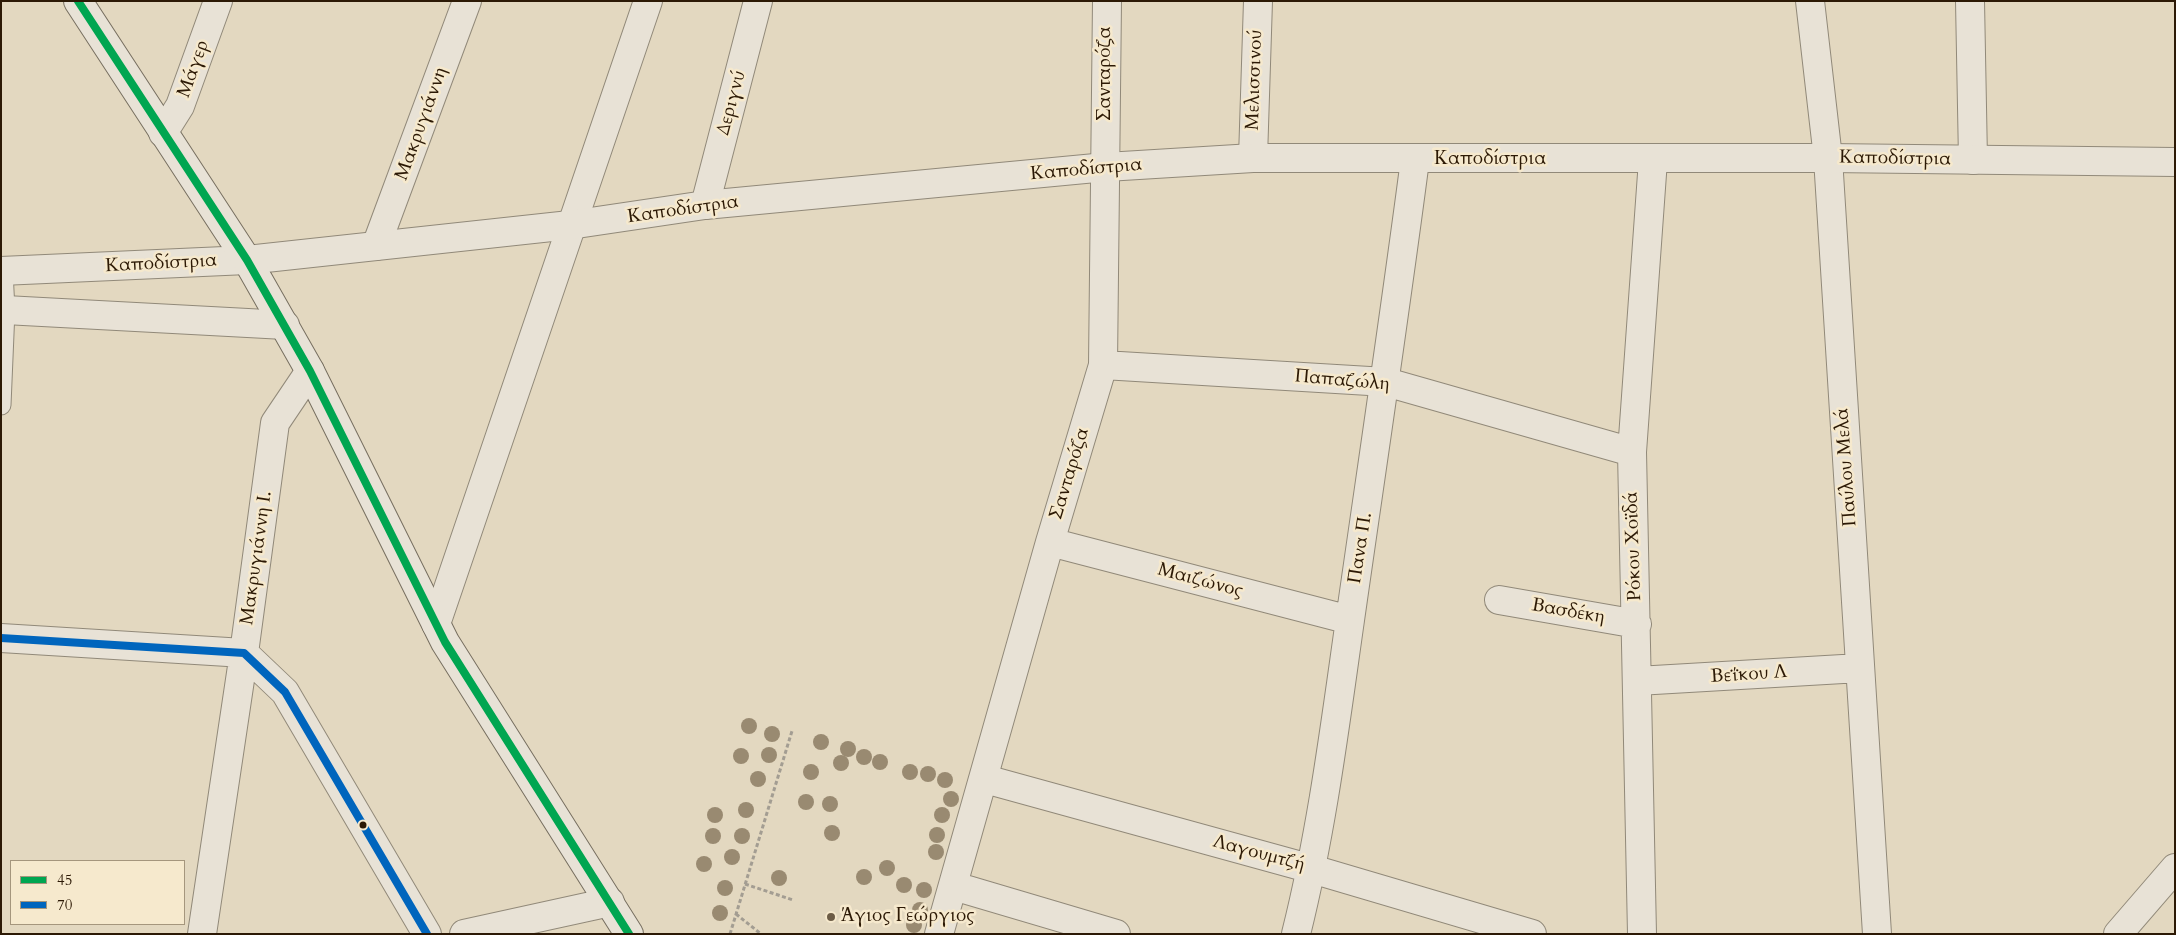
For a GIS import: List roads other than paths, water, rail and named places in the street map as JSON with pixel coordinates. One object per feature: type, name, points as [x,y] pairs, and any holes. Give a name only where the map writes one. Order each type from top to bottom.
[{"type":"street","points":[[78,1],[247,260],[310,371],[450,651],[629,934]]},
{"type":"street","name":"Μάγερ","points":[[163,133],[180,106],[218,1]]},
{"type":"street","name":"Μακρυγιάννη","points":[[376,246],[467,1]]},
{"type":"street","points":[[436,624],[648,1]]},
{"type":"street","name":"Δεριγνύ","points":[[705,205],[758,1]]},
{"type":"street","name":"Σανταρόζα","points":[[940,934],[1050,542],[1104,365],[1106,1]]},
{"type":"street","name":"Μελισσινού","points":[[1253,158],[1258,1]]},
{"type":"street","name":"Παύλου Μελά","points":[[1810,1],[1828,158],[1877,934]]},
{"type":"street","points":[[1970,1],[1973,160]]},
{"type":"street","name":"Καποδίστρια","points":[[2,271],[247,260],[570,226],[705,205],[1106,167],[1253,158],[1653,160],[1828,158],[2175,162]]},
{"type":"street","name":"Πανα Π.","points":[[1296,934],[1312,869],[1334,737],[1386,382],[1415,160]]},
{"type":"street","name":"Ρόκου Χοϊδά","points":[[1642,934],[1632,452],[1653,160]]},
{"type":"street","points":[[5,310],[284,325]]},
{"type":"street","name":"Παπαζώλη","points":[[1104,365],[1386,382],[1632,452]]},
{"type":"street","name":"Μακρυγιάννη Ι.","points":[[202,934],[244,653],[275,423],[310,371]]},
{"type":"street","name":"Μαιζώνος","points":[[1050,542],[1350,620]]},
{"type":"street","name":"Βασδέκη","points":[[1499,600],[1636,624]]},
{"type":"street","points":[[1,638],[244,653],[285,692],[427,934]]},
{"type":"street","name":"Βεΐκου Λ","points":[[1637,682],[1860,668]]},
{"type":"street","name":"Λαγουμτζή","points":[[984,780],[1312,869],[1532,934]]},
{"type":"street","points":[[2118,934],[2175,868]]},
{"type":"street","points":[[954,886],[1116,934]]},
{"type":"street","points":[[464,934],[610,902]]},
{"type":"lane","points":[[1,405],[5,310],[2,271]]},
{"type":"place","name":"Άγιος Γεώργιος","points":[[831,917]]}]
